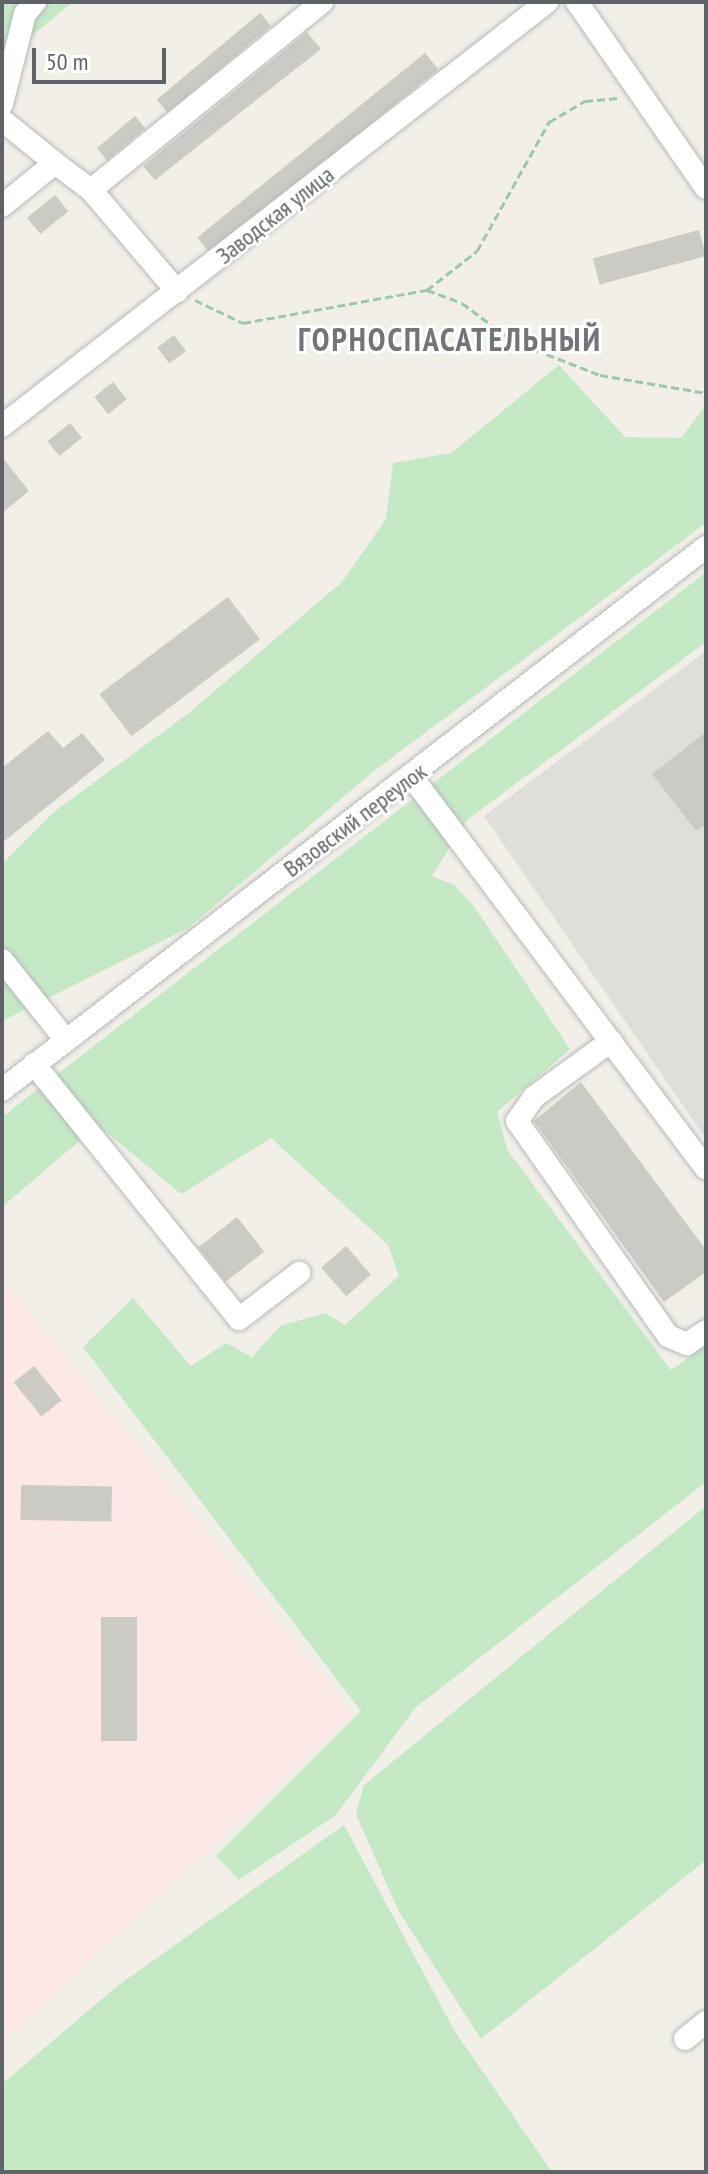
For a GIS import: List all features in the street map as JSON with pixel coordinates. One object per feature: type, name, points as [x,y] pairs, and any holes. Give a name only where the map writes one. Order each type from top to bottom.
[{"type":"street","points":[[2,104],[25,14],[35,2]]},
{"type":"street","points":[[91,190],[322,2]]},
{"type":"street","name":"Заводская улица","points":[[2,426],[547,2]]},
{"type":"street","points":[[577,2],[706,188]]},
{"type":"street","points":[[2,120],[91,190],[177,291]]},
{"type":"street","points":[[2,206],[55,163]]},
{"type":"street","name":"Вязовский переулок","points":[[2,1090],[412,777],[706,547]]},
{"type":"street","points":[[412,777],[706,1168]]},
{"type":"street","points":[[2,960],[65,1039]]},
{"type":"street","points":[[611,1041],[534,1097],[517,1121],[668,1336],[687,1344],[706,1331]]},
{"type":"street","points":[[34,1064],[239,1319],[299,1273]]},
{"type":"street","points":[[685,2039],[706,2022]]},
{"type":"path","points":[[177,291],[243,323],[427,290],[477,251],[549,122],[585,101],[643,96]]},
{"type":"path","points":[[427,290],[462,303],[513,341],[600,375],[706,393]]},
{"type":"shaded area","points":[[706,651],[706,1139],[484,816]]},
{"type":"shaded area","points":[[6,1283],[352,1714],[2,2043],[2,1286]]},
{"type":"green space","points":[[2,2],[73,2],[2,60]]},
{"type":"green space","points":[[559,365],[625,437],[681,438],[706,405],[706,523],[374,771],[188,928],[2,1021],[2,864],[55,811],[189,713],[342,582],[386,519],[393,463],[451,453]]},
{"type":"green space","points":[[706,572],[706,642],[467,820],[432,876],[454,885],[473,905],[570,1049],[497,1112],[508,1151],[671,1370],[706,1345],[706,1482],[415,1708],[336,1815],[239,1880],[216,1856],[361,1711],[83,1347],[133,1298],[191,1366],[226,1343],[252,1357],[280,1326],[325,1313],[345,1325],[399,1276],[388,1245],[271,1138],[181,1194],[98,1125],[2,1207],[2,1117]]},
{"type":"green space","points":[[706,1506],[706,1860],[481,2039],[398,1910],[356,1814],[364,1785]]},
{"type":"green space","points":[[344,1825],[454,2030],[552,2172],[2,2172],[2,2084],[116,1987]]},
{"type":"building","points":[[260,13],[271,26],[168,113],[157,100]]},
{"type":"building","points":[[307,32],[321,49],[155,180],[143,166]]},
{"type":"building","points":[[425,53],[438,69],[211,254],[197,237]]},
{"type":"building","points":[[135,116],[145,128],[107,160],[97,148]]},
{"type":"building","points":[[55,195],[68,211],[40,234],[27,218]]},
{"type":"building","points":[[699,230],[706,256],[600,285],[593,258]]},
{"type":"building","points":[[174,335],[186,351],[169,364],[157,348]]},
{"type":"building","points":[[113,382],[127,399],[108,414],[94,397]]},
{"type":"building","points":[[70,423],[82,438],[59,456],[47,441]]},
{"type":"building","points":[[2,457],[29,491],[2,513]]},
{"type":"building","points":[[228,597],[260,639],[131,736],[99,694]]},
{"type":"building","points":[[48,731],[63,748],[82,733],[105,760],[2,843],[2,768]]},
{"type":"building","points":[[706,732],[706,824],[696,831],[652,774]]},
{"type":"building","points":[[581,1082],[706,1250],[706,1272],[664,1302],[534,1121]]},
{"type":"building","points":[[237,1217],[264,1252],[225,1282],[198,1247]]},
{"type":"building","points":[[346,1246],[371,1275],[346,1296],[321,1268]]},
{"type":"building","points":[[34,1366],[62,1400],[41,1417],[14,1382]]},
{"type":"building","points":[[21,1485],[112,1487],[111,1522],[20,1520]]},
{"type":"building","points":[[101,1617],[137,1617],[137,1741],[101,1741]]},
{"type":"district","name":"ГОРНОСПАСАТЕЛЬНЫЙ","points":[[450,339]]}]
